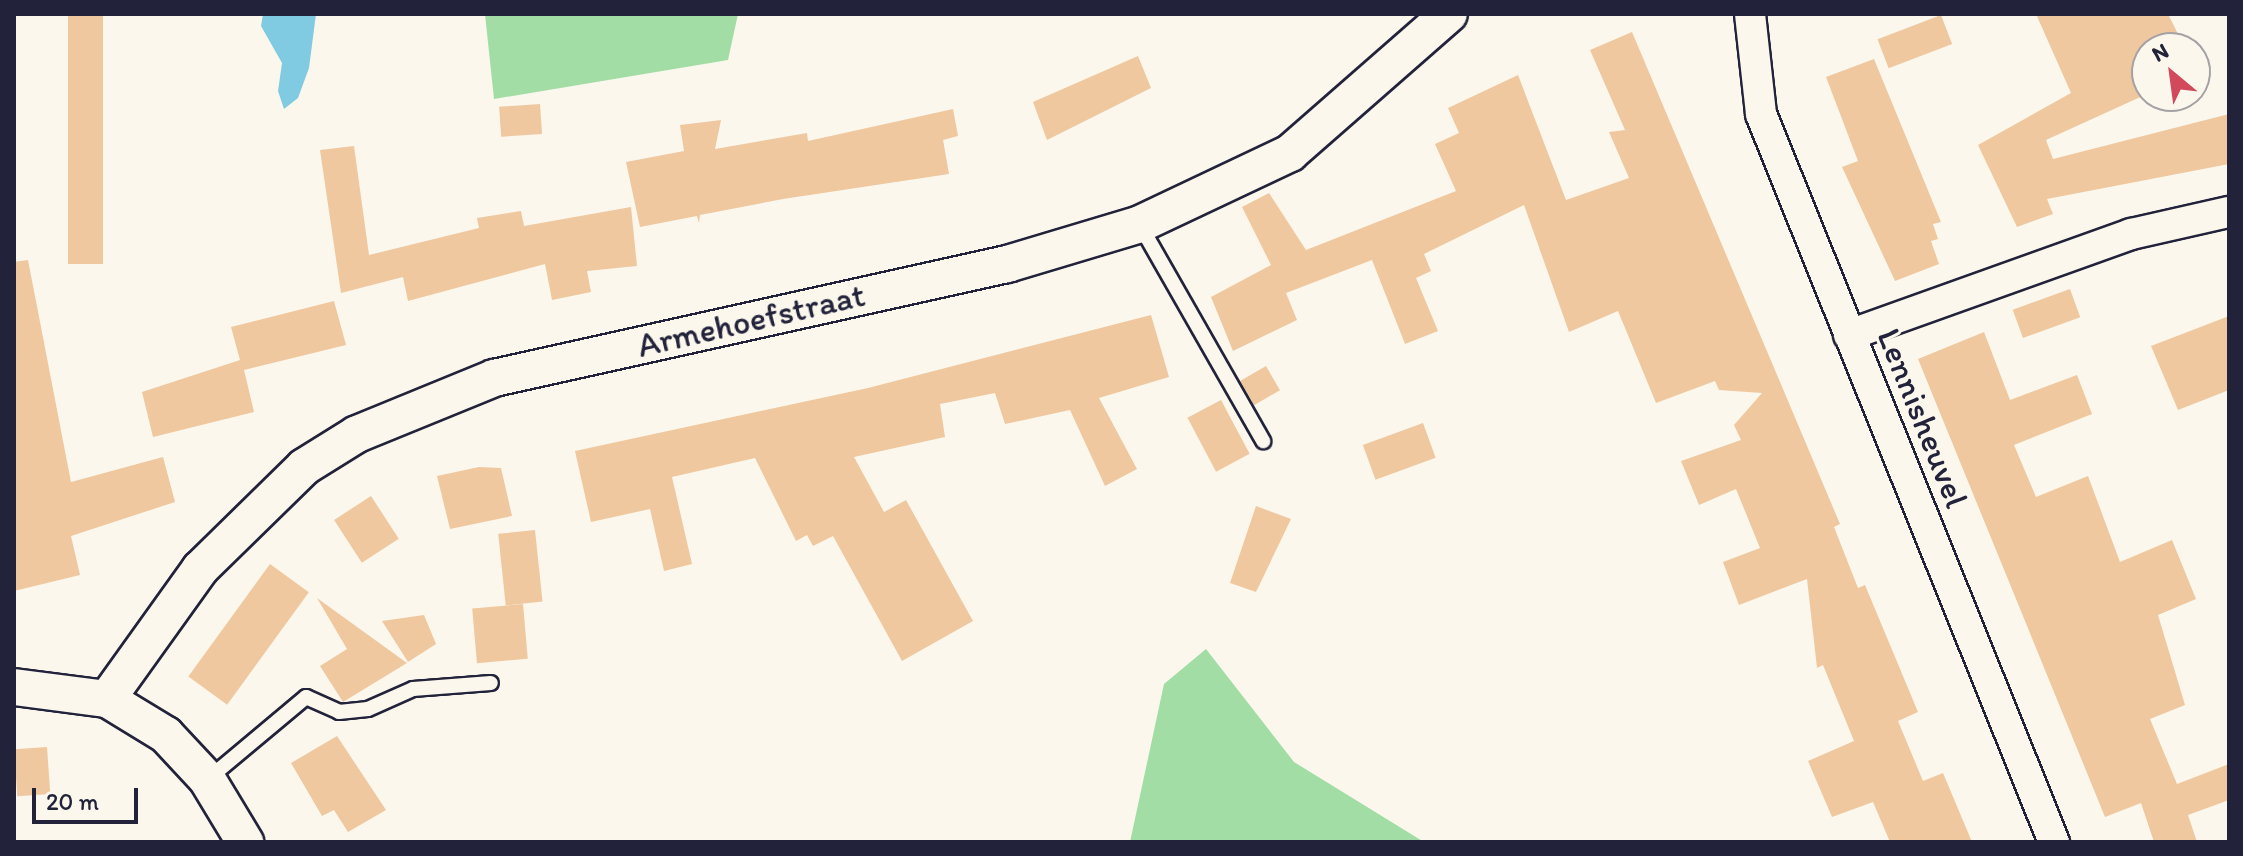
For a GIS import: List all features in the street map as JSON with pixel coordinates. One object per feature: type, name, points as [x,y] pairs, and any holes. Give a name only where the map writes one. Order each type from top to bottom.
[{"type":"street","name":"Armehoefstraat","points":[[107,699],[200,569],[255,512],[304,467],[408,410],[494,378],[1007,264],[1140,224],[1290,153],[1449,14]]},
{"type":"street","name":"Lennisheuvel","points":[[1750,14],[1761,114],[2054,842]]},
{"type":"street","points":[[1849,335],[2131,234],[2229,212]]},
{"type":"street","points":[[14,687],[107,699],[166,735],[207,779],[245,842]]},
{"type":"lane","points":[[1140,224],[1263,441]]},
{"type":"lane","points":[[207,779],[306,697],[339,712],[368,709],[413,689],[491,683]]},
{"type":"green space","points":[[485,14],[738,14],[728,60],[494,99]]},
{"type":"green space","points":[[1206,649],[1294,762],[1424,842],[1130,842],[1164,684]]},
{"type":"water","points":[[263,14],[316,14],[309,68],[298,98],[284,109],[278,91],[282,63],[261,26]]},
{"type":"building","points":[[68,14],[103,14],[103,264],[68,264]]},
{"type":"building","points":[[2036,14],[2168,14],[2177,32],[2131,32],[2131,101],[2046,140],[2053,159],[2229,114],[2229,164],[2047,199],[2053,214],[2017,227],[1978,145],[2071,93]]},
{"type":"building","points":[[1941,15],[1952,44],[1889,68],[1878,39]]},
{"type":"building","points":[[1632,32],[1840,524],[1834,527],[1858,588],[1865,585],[1918,712],[1898,721],[1923,781],[1943,773],[1972,842],[1890,842],[1873,802],[1832,817],[1808,761],[1854,741],[1823,665],[1817,668],[1807,579],[1739,605],[1723,562],[1760,548],[1736,489],[1699,505],[1681,461],[1741,440],[1734,425],[1762,393],[1719,390],[1715,381],[1656,403],[1618,311],[1569,332],[1524,205],[1424,254],[1431,271],[1416,278],[1438,331],[1405,344],[1372,260],[1286,293],[1297,320],[1233,351],[1211,297],[1271,265],[1242,207],[1269,193],[1306,250],[1456,191],[1435,144],[1459,133],[1448,108],[1518,75],[1566,200],[1629,178],[1609,132],[1625,130],[1590,50]]},
{"type":"building","points":[[1138,56],[1151,88],[1047,140],[1033,102]]},
{"type":"building","points":[[1874,59],[1941,222],[1933,224],[1938,239],[1931,241],[1939,264],[1895,281],[1842,167],[1858,161],[1826,77]]},
{"type":"building","points":[[540,104],[542,134],[501,137],[499,107]]},
{"type":"building","points":[[953,109],[958,136],[943,140],[949,174],[700,215],[699,223],[697,216],[640,227],[626,162],[684,151],[680,125],[721,120],[715,149],[807,133],[808,141]]},
{"type":"building","points":[[354,146],[369,255],[479,228],[477,218],[521,211],[524,226],[631,207],[637,266],[587,271],[591,292],[552,300],[545,264],[408,301],[403,277],[341,293],[320,150]]},
{"type":"building","points":[[28,260],[71,482],[163,457],[175,502],[71,536],[80,575],[14,591],[14,262]]},
{"type":"building","points":[[2070,289],[2080,317],[2023,338],[2013,310]]},
{"type":"building","points":[[334,301],[346,345],[244,370],[254,412],[153,437],[142,392],[240,360],[231,327]]},
{"type":"building","points":[[1151,315],[1169,377],[1099,398],[1137,469],[1105,486],[1070,410],[1005,424],[995,393],[940,404],[945,437],[854,457],[884,512],[906,500],[973,621],[902,661],[833,536],[813,546],[807,535],[796,541],[755,458],[672,477],[692,564],[664,571],[650,509],[591,522],[575,451],[868,388]]},
{"type":"building","points":[[2229,316],[2229,390],[2178,410],[2151,346]]},
{"type":"building","points":[[1984,332],[2010,400],[2077,375],[2092,414],[2014,445],[2036,497],[2088,476],[2120,562],[2172,540],[2196,599],[2158,615],[2185,705],[2150,719],[2177,784],[2229,764],[2229,800],[2188,815],[2197,842],[2154,842],[2141,803],[2105,817],[1918,359]]},
{"type":"building","points":[[1266,366],[1280,390],[1254,405],[1240,381]]},
{"type":"building","points":[[1221,400],[1250,454],[1216,472],[1187,418]]},
{"type":"building","points":[[1423,423],[1436,458],[1376,480],[1363,445]]},
{"type":"building","points":[[479,467],[501,468],[512,516],[450,529],[437,476]]},
{"type":"building","points":[[371,496],[399,539],[362,563],[334,520]]},
{"type":"building","points":[[1256,506],[1291,519],[1256,592],[1230,583]]},
{"type":"building","points":[[535,530],[543,602],[506,605],[498,534]]},
{"type":"building","points":[[270,564],[309,592],[227,705],[188,676]]},
{"type":"building","points":[[317,598],[407,663],[343,702],[320,666],[347,649]]},
{"type":"building","points":[[523,604],[528,659],[477,663],[472,608]]},
{"type":"building","points":[[424,615],[436,644],[408,662],[382,621]]},
{"type":"building","points":[[337,736],[386,810],[348,832],[334,810],[322,816],[291,763]]},
{"type":"building","points":[[47,747],[50,794],[17,796],[14,749]]}]
